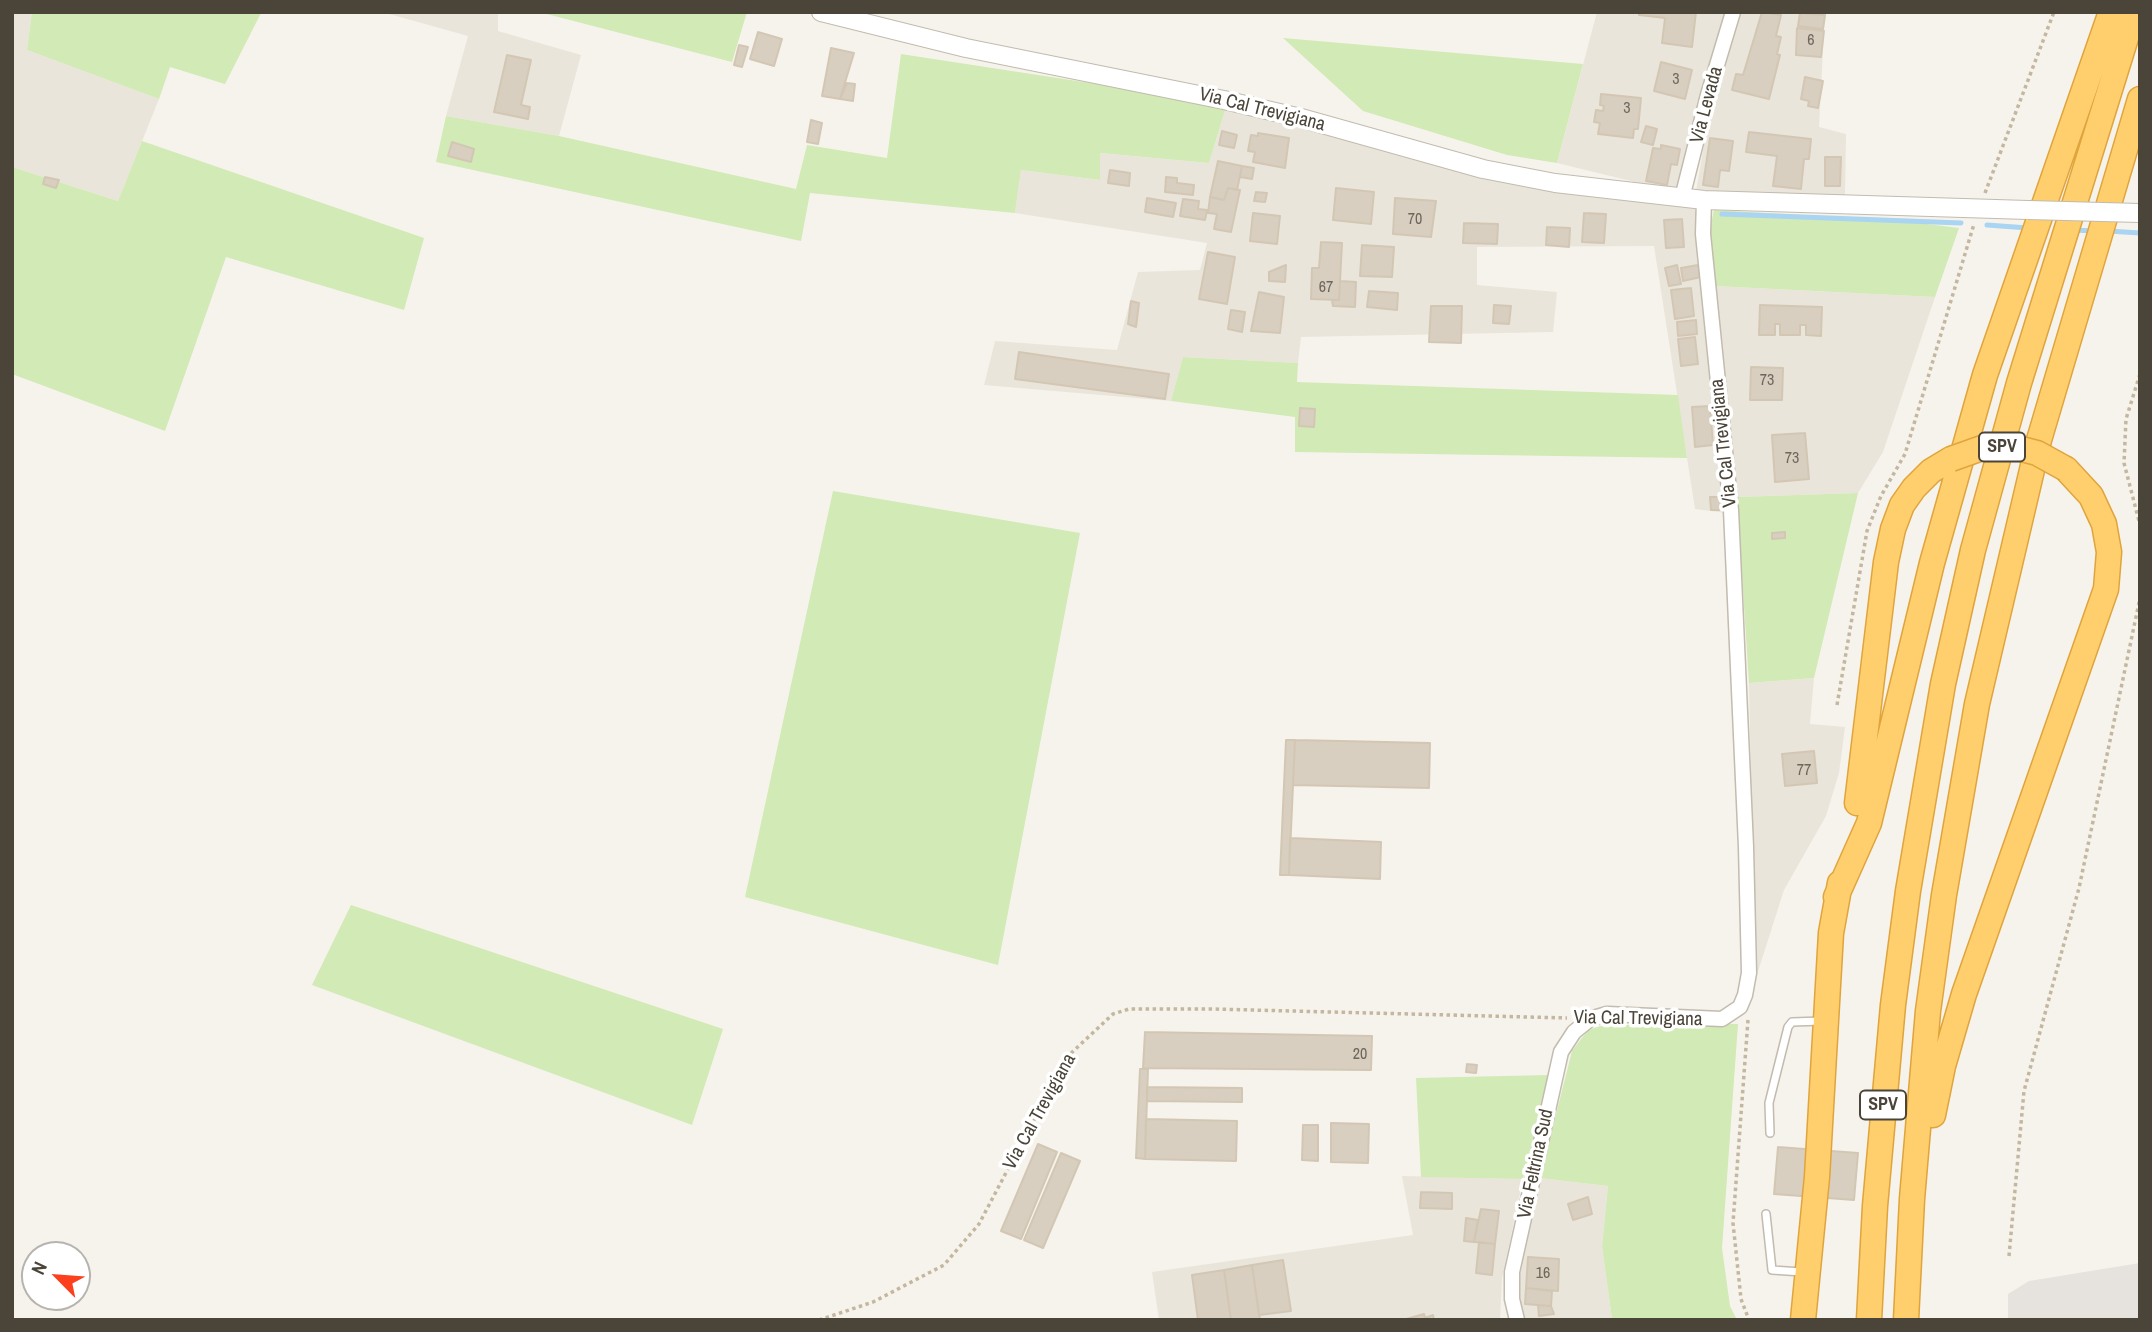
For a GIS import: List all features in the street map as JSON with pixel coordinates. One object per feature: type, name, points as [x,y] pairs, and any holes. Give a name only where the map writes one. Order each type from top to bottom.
[{"type":"highway","points":[[1836,897],[1868,822],[1932,563],[1985,374],[2111,12]]},
{"type":"highway","name":"SPV","points":[[1869,1320],[1875,1206],[1893,1005],[1908,891],[1944,684],[1973,550],[2019,383],[2134,12]]},
{"type":"highway","name":"SPV","points":[[1906,1320],[1914,1172],[1928,1011],[1944,895],[1977,704],[2039,440],[2140,99]]},
{"type":"highway","points":[[1808,1302],[1831,933],[1836,897],[1860,791],[1886,562],[1893,529],[1902,505],[1931,471],[1971,450],[2006,447],[2037,453],[2066,469],[2085,488],[2101,513],[2109,552],[2107,579],[2099,613],[1964,994],[1943,1066],[1930,1143],[1921,1320]]},
{"type":"street","name":"Via Cal Trevigiana","points":[[821,12],[966,48],[1186,91],[1301,118],[1483,169],[1591,189],[1704,200],[2140,213]]},
{"type":"street","name":"Via Levada","points":[[1682,198],[1733,12]]},
{"type":"street","name":"Via Cal Trevigiana","points":[[1590,1019],[1607,1014],[1712,1020],[1731,1015],[1740,1007],[1749,972],[1731,510],[1703,234],[1704,200]]},
{"type":"street","name":"Via Feltrina Sud","points":[[1517,1320],[1512,1300],[1512,1272],[1561,1052],[1574,1032],[1590,1019]]},
{"type":"lane","points":[[1770,1133],[1769,1103],[1788,1027],[1792,1022],[1826,1021]]},
{"type":"lane","points":[[1766,1214],[1772,1270],[1808,1302]]},
{"type":"path","points":[[1837,705],[1867,531],[1881,496],[1905,454],[1979,209],[2054,12]]},
{"type":"path","points":[[2140,374],[2126,419],[2124,463],[2140,525]]},
{"type":"path","points":[[2009,1256],[2024,1091],[2079,888],[2140,598]]},
{"type":"path","points":[[1740,1007],[1747,1015],[1749,1027],[1733,1223],[1741,1299],[1749,1320]]},
{"type":"path","name":"Via Cal Trevigiana","points":[[819,1320],[873,1302],[944,1265],[979,1224],[1067,1057],[1113,1014],[1129,1009],[1213,1009],[1590,1019]]},
{"type":"shaded area","points":[[12,12],[32,12],[27,50],[159,99],[118,201],[12,167]]},
{"type":"shaded area","points":[[382,12],[498,12],[498,31],[581,55],[559,136],[446,116],[468,36]]},
{"type":"shaded area","points":[[1597,12],[1729,12],[1688,190],[1643,184],[1557,163]]},
{"type":"shaded area","points":[[1742,12],[1825,12],[1819,127],[1846,134],[1845,196],[1696,191],[1708,123]]},
{"type":"shaded area","points":[[1227,104],[1695,207],[1726,513],[1695,509],[1654,246],[1477,247],[1477,285],[1557,292],[1553,332],[1301,337],[1298,363],[1183,357],[1171,401],[984,385],[995,341],[1117,350],[1138,272],[1200,270],[1207,243],[1015,213],[1021,170],[1100,180],[1099,153],[1209,163]]},
{"type":"shaded area","points":[[1714,286],[1935,297],[1883,452],[1858,493],[1737,497],[1726,424]]},
{"type":"shaded area","points":[[1814,678],[1810,724],[1845,727],[1839,773],[1826,816],[1784,890],[1755,981],[1749,683]]},
{"type":"shaded area","points":[[1402,1176],[1523,1179],[1502,1278],[1500,1320],[1159,1320],[1152,1272],[1413,1235]]},
{"type":"shaded area","points":[[1540,1178],[1608,1186],[1602,1246],[1612,1319],[1525,1320],[1519,1297],[1521,1252]]},
{"type":"shaded area","points":[[2140,1263],[2140,1320],[2008,1320],[2008,1294],[2029,1281]]},
{"type":"green space","points":[[32,12],[261,13],[225,84],[170,67],[159,99],[27,50]]},
{"type":"green space","points":[[539,12],[747,12],[732,62]]},
{"type":"green space","points":[[1283,38],[1583,64],[1557,163],[1507,155],[1363,111]]},
{"type":"green space","points":[[901,54],[1227,104],[1209,163],[1100,153],[1100,180],[1021,170],[1015,213],[810,193],[801,241],[436,162],[446,116],[559,136],[796,189],[807,145],[887,158]]},
{"type":"green space","points":[[142,141],[424,238],[404,310],[226,257],[165,431],[12,374],[12,167],[118,201]]},
{"type":"green space","points":[[1714,210],[1895,220],[1959,228],[1935,297],[1714,286],[1710,228]]},
{"type":"green space","points":[[1183,357],[1298,363],[1297,382],[1678,395],[1687,458],[1295,452],[1295,417],[1171,401]]},
{"type":"green space","points":[[833,491],[1080,533],[998,965],[745,897]]},
{"type":"green space","points":[[1858,493],[1814,678],[1749,683],[1737,497]]},
{"type":"green space","points":[[351,905],[723,1029],[692,1125],[312,985]]},
{"type":"green space","points":[[1738,1024],[1722,1248],[1730,1306],[1737,1320],[1608,1320],[1612,1319],[1602,1246],[1608,1186],[1540,1178],[1572,1051],[1588,1030],[1604,1025]]},
{"type":"green space","points":[[1549,1075],[1523,1179],[1421,1177],[1416,1078]]},
{"type":"building","points":[[1639,12],[1696,12],[1692,47],[1662,43],[1665,18],[1639,15]]},
{"type":"building","points":[[1762,12],[1781,15],[1776,36],[1781,37],[1777,54],[1780,55],[1769,99],[1732,90],[1736,74],[1743,75]]},
{"type":"building","points":[[1800,13],[1825,15],[1823,29],[1798,26]]},
{"type":"building","points":[[1797,28],[1824,31],[1821,57],[1796,55]]},
{"type":"building","points":[[758,32],[782,39],[774,66],[750,59]]},
{"type":"building","points":[[739,45],[748,47],[742,67],[734,65]]},
{"type":"building","points":[[831,48],[854,53],[840,99],[822,96]]},
{"type":"building","points":[[507,55],[531,60],[521,105],[530,107],[528,119],[494,112]]},
{"type":"building","points":[[1661,62],[1692,70],[1685,99],[1654,91]]},
{"type":"building","points":[[1805,77],[1823,81],[1818,108],[1808,106],[1809,101],[1801,99]]},
{"type":"building","points":[[847,83],[855,84],[853,101],[840,99]]},
{"type":"building","points":[[1601,94],[1641,98],[1638,129],[1634,129],[1633,138],[1598,134],[1600,123],[1594,122],[1596,110],[1603,111],[1604,106],[1600,105]]},
{"type":"building","points":[[811,120],[822,123],[818,144],[807,142]]},
{"type":"building","points":[[1646,126],[1657,129],[1653,145],[1641,142]]},
{"type":"building","points":[[1222,131],[1237,135],[1234,148],[1219,145]]},
{"type":"building","points":[[1749,132],[1811,139],[1809,159],[1804,159],[1801,189],[1773,186],[1777,156],[1746,152]]},
{"type":"building","points":[[1258,133],[1289,138],[1285,168],[1253,162],[1255,152],[1248,151],[1251,135],[1258,136]]},
{"type":"building","points":[[1710,138],[1733,141],[1729,171],[1720,170],[1718,187],[1703,185]]},
{"type":"building","points":[[452,142],[474,149],[471,162],[448,156]]},
{"type":"building","points":[[1661,145],[1680,149],[1677,165],[1671,164],[1667,185],[1646,181],[1653,148],[1661,149]]},
{"type":"building","points":[[1825,157],[1841,157],[1840,186],[1825,186]]},
{"type":"building","points":[[1218,161],[1242,166],[1237,190],[1228,188],[1224,200],[1210,197]]},
{"type":"building","points":[[1242,166],[1254,168],[1252,179],[1240,177]]},
{"type":"building","points":[[1110,170],[1130,173],[1129,186],[1108,183]]},
{"type":"building","points":[[45,177],[59,180],[56,188],[43,184]]},
{"type":"building","points":[[1166,177],[1177,178],[1177,183],[1194,185],[1193,195],[1165,192]]},
{"type":"building","points":[[1228,188],[1240,190],[1231,232],[1214,229],[1217,214],[1208,213],[1210,197],[1224,200]]},
{"type":"building","points":[[1336,188],[1374,192],[1371,224],[1333,220]]},
{"type":"building","points":[[1256,192],[1267,193],[1265,202],[1254,201]]},
{"type":"building","points":[[1147,198],[1176,203],[1173,217],[1145,212]]},
{"type":"building","points":[[1395,198],[1436,201],[1431,237],[1393,234]]},
{"type":"building","points":[[1183,199],[1199,201],[1198,209],[1207,210],[1205,220],[1180,216]]},
{"type":"building","points":[[1253,213],[1280,216],[1277,244],[1250,241]]},
{"type":"building","points":[[1584,213],[1606,214],[1604,243],[1582,242]]},
{"type":"building","points":[[1682,219],[1684,247],[1666,248],[1664,220]]},
{"type":"building","points":[[1464,223],[1498,224],[1497,244],[1463,243]]},
{"type":"building","points":[[1547,227],[1570,228],[1569,247],[1546,245]]},
{"type":"building","points":[[1321,242],[1342,243],[1339,300],[1311,299],[1312,268],[1319,268]]},
{"type":"building","points":[[1362,245],[1394,247],[1392,277],[1360,276]]},
{"type":"building","points":[[1208,252],[1235,257],[1227,304],[1199,299]]},
{"type":"building","points":[[1286,265],[1285,282],[1269,281],[1269,272]]},
{"type":"building","points":[[1677,265],[1681,284],[1669,286],[1665,268]]},
{"type":"building","points":[[1698,265],[1701,277],[1683,281],[1681,268]]},
{"type":"building","points":[[1340,281],[1356,282],[1355,307],[1333,306],[1332,300],[1339,300]]},
{"type":"building","points":[[1691,288],[1694,316],[1675,319],[1671,290]]},
{"type":"building","points":[[1369,291],[1398,293],[1397,310],[1367,307]]},
{"type":"building","points":[[1259,292],[1284,297],[1280,333],[1251,331]]},
{"type":"building","points":[[1131,301],[1139,303],[1136,327],[1128,324]]},
{"type":"building","points":[[1494,305],[1511,306],[1509,324],[1493,323]]},
{"type":"building","points":[[1760,305],[1822,307],[1821,336],[1806,335],[1806,325],[1800,325],[1800,335],[1780,335],[1780,324],[1775,324],[1775,335],[1759,335]]},
{"type":"building","points":[[1431,306],[1462,306],[1461,343],[1429,342]]},
{"type":"building","points":[[1231,310],[1245,312],[1242,332],[1228,329]]},
{"type":"building","points":[[1696,320],[1697,334],[1678,336],[1677,322]]},
{"type":"building","points":[[1695,337],[1698,364],[1681,366],[1678,339]]},
{"type":"building","points":[[1019,352],[1169,374],[1165,399],[1015,379]]},
{"type":"building","points":[[1751,367],[1783,368],[1782,400],[1750,400]]},
{"type":"building","points":[[1710,406],[1713,445],[1695,447],[1692,407]]},
{"type":"building","points":[[1300,408],[1315,409],[1314,427],[1299,426]]},
{"type":"building","points":[[1805,433],[1809,479],[1775,482],[1772,435]]},
{"type":"building","points":[[1710,497],[1722,497],[1722,510],[1711,510]]},
{"type":"building","points":[[1785,532],[1785,538],[1772,539],[1772,533]]},
{"type":"building","points":[[1286,740],[1295,740],[1289,875],[1280,875]]},
{"type":"building","points":[[1295,740],[1430,743],[1429,788],[1293,785]]},
{"type":"building","points":[[1814,751],[1817,783],[1785,786],[1782,754]]},
{"type":"building","points":[[1290,838],[1381,842],[1380,879],[1289,875]]},
{"type":"building","points":[[1145,1032],[1372,1036],[1371,1070],[1143,1068]]},
{"type":"building","points":[[1467,1064],[1477,1065],[1476,1073],[1466,1072]]},
{"type":"building","points":[[1140,1069],[1148,1069],[1145,1159],[1136,1158]]},
{"type":"building","points":[[1147,1087],[1242,1088],[1242,1102],[1147,1101]]},
{"type":"building","points":[[1146,1119],[1237,1121],[1236,1161],[1145,1159]]},
{"type":"building","points":[[1331,1123],[1369,1124],[1368,1163],[1331,1162]]},
{"type":"building","points":[[1303,1125],[1318,1125],[1318,1161],[1302,1160]]},
{"type":"building","points":[[1038,1144],[1057,1152],[1021,1239],[1001,1231]]},
{"type":"building","points":[[1778,1147],[1858,1153],[1854,1200],[1774,1194]]},
{"type":"building","points":[[1061,1153],[1080,1161],[1043,1248],[1024,1240]]},
{"type":"building","points":[[1421,1192],[1452,1193],[1452,1209],[1420,1208]]},
{"type":"building","points":[[1588,1197],[1592,1214],[1573,1220],[1568,1204]]},
{"type":"building","points":[[1481,1209],[1499,1211],[1495,1244],[1474,1242]]},
{"type":"building","points":[[1466,1218],[1478,1220],[1474,1242],[1464,1241]]},
{"type":"building","points":[[1479,1242],[1495,1244],[1492,1275],[1476,1273]]},
{"type":"building","points":[[1528,1257],[1559,1259],[1558,1291],[1526,1288]]},
{"type":"building","points":[[1283,1260],[1291,1311],[1259,1315],[1252,1265]]},
{"type":"building","points":[[1252,1265],[1260,1320],[1231,1320],[1224,1270]]},
{"type":"building","points":[[1224,1270],[1231,1320],[1198,1320],[1192,1275]]},
{"type":"building","points":[[1526,1288],[1552,1291],[1551,1306],[1525,1304]]},
{"type":"building","points":[[1538,1305],[1551,1306],[1554,1314],[1539,1316]]},
{"type":"building","points":[[1424,1314],[1425,1318],[1433,1315],[1434,1320],[1403,1320]]},
{"type":"waterway","points":[[1722,214],[1961,223]]},
{"type":"waterway","points":[[1987,225],[2028,228]]},
{"type":"waterway","points":[[2073,230],[2095,231]]},
{"type":"waterway","points":[[2108,231],[2140,233]]}]
